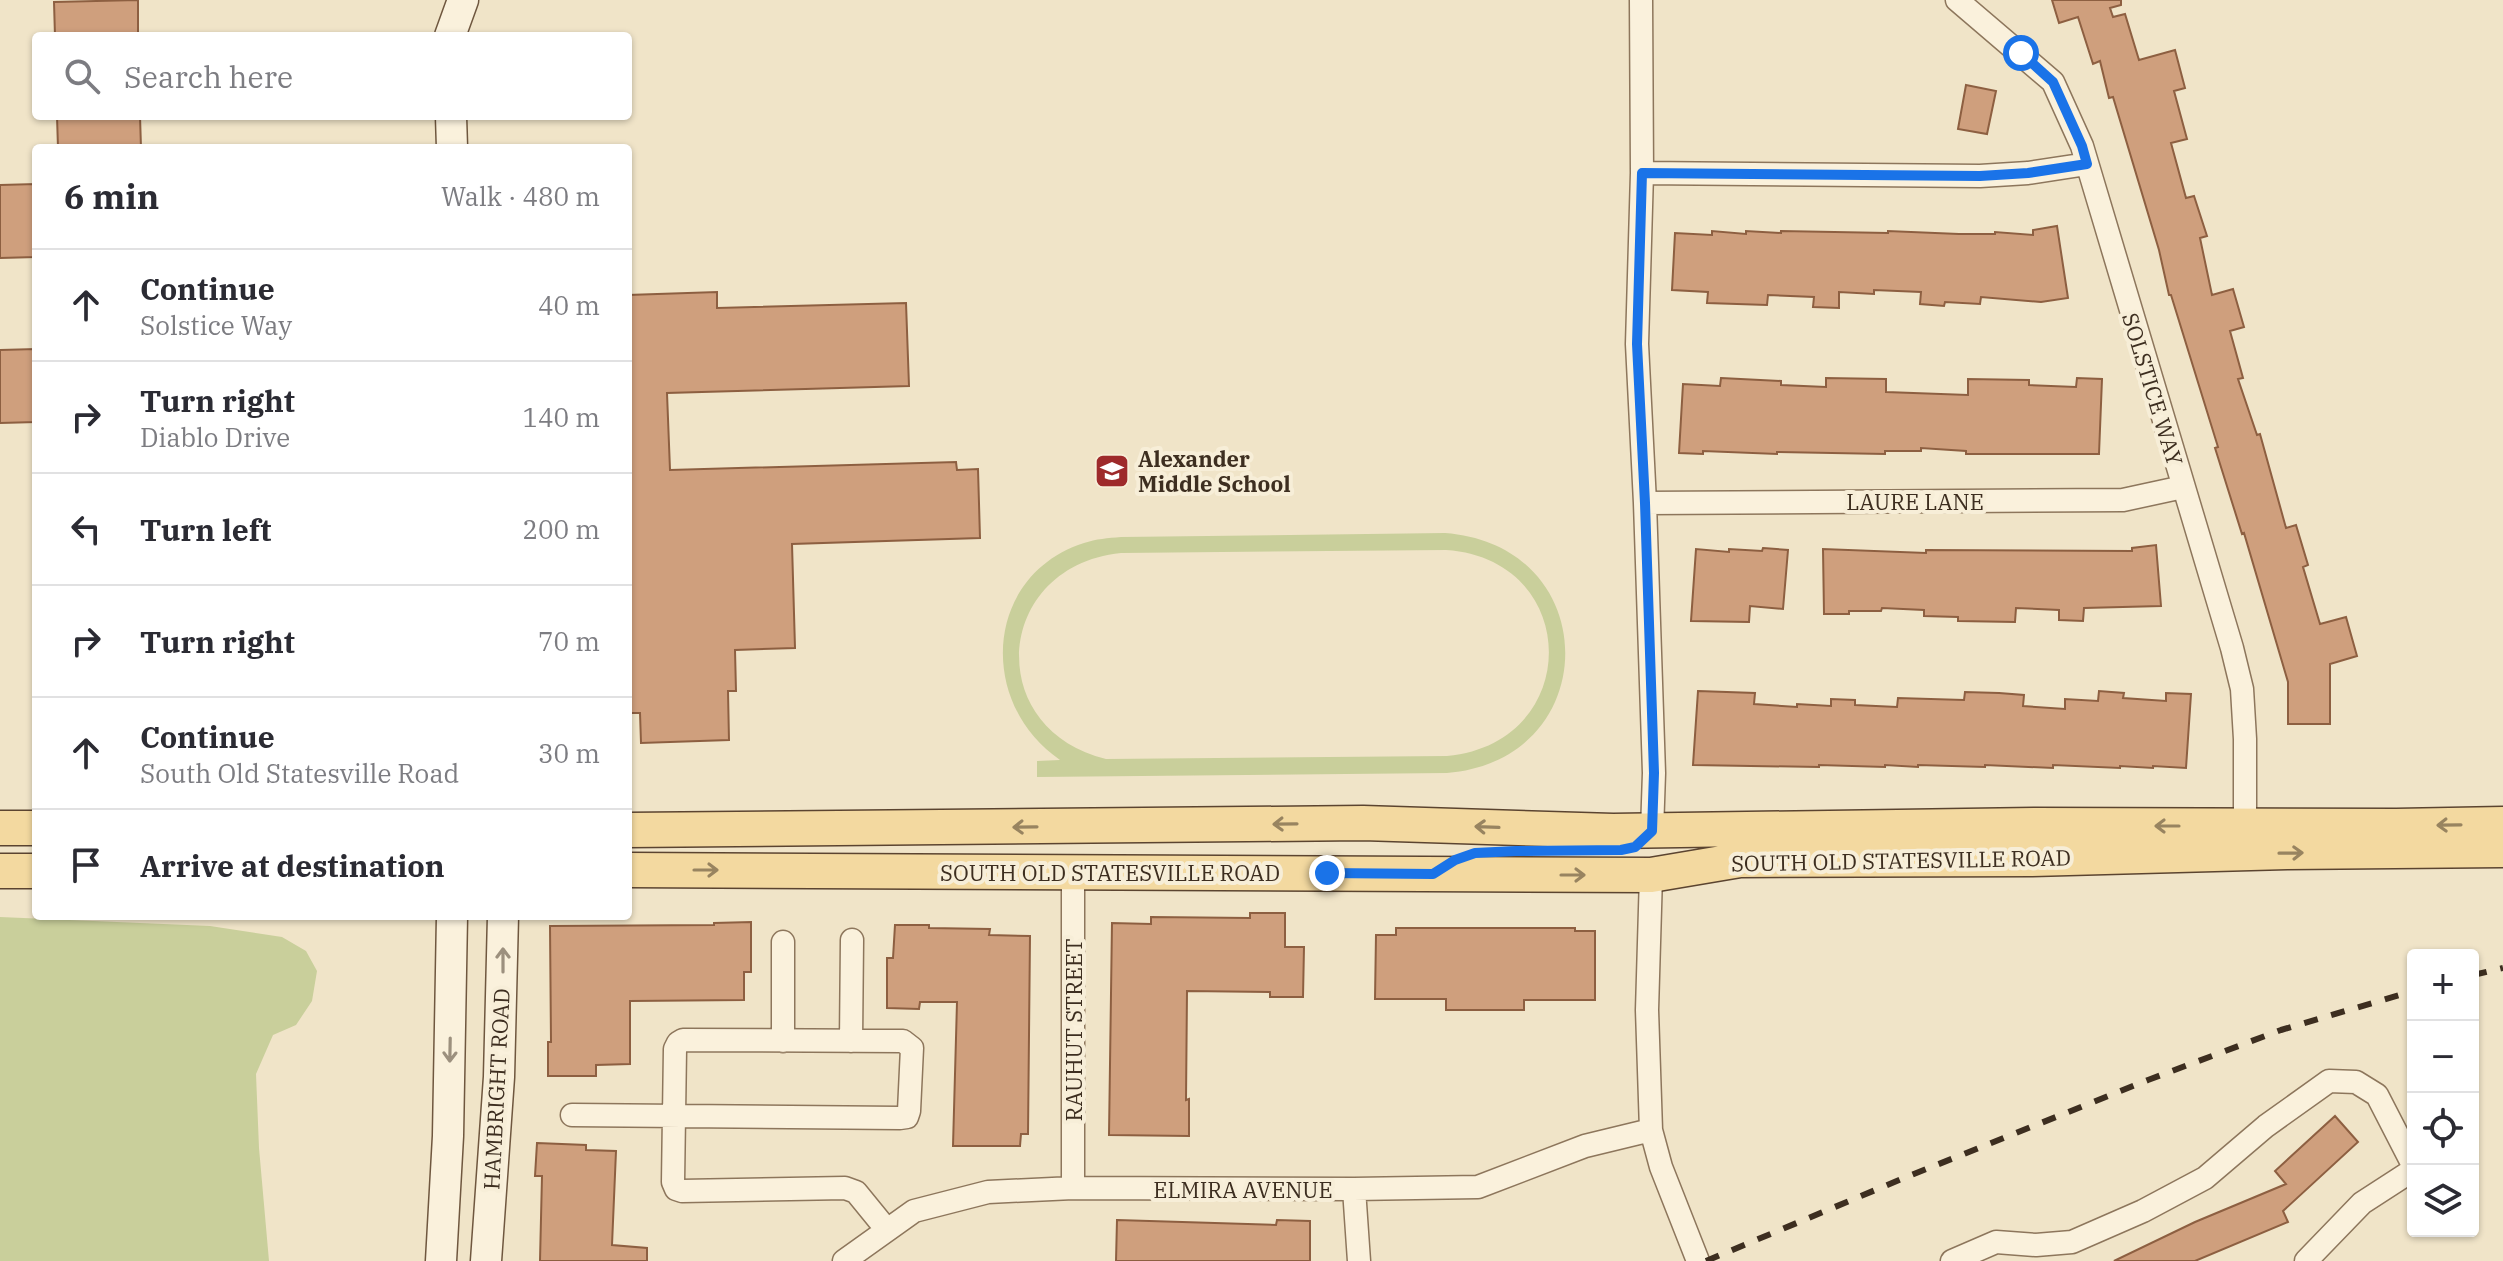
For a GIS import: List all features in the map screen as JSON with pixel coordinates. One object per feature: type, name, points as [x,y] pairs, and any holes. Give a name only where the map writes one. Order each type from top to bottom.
[{"type":"main road","name":"SOUTH OLD STATESVILLE ROAD","points":[[632,830],[1363,823],[1652,831],[1935,826],[2503,824]]},
{"type":"main road","points":[[1651,875],[1656,863],[1672,849],[1842,843],[1935,826]]},
{"type":"main road","points":[[0,828],[32,828]]},
{"type":"main road","points":[[1433,874],[1455,860],[1475,853],[1621,850],[1635,847],[1652,831]]},
{"type":"main road","name":"SOUTH OLD STATESVILLE ROAD","points":[[632,870],[1651,875],[1740,860],[2032,859],[2503,850]]},
{"type":"main road","points":[[0,871],[32,871]]},
{"type":"street","points":[[447,0],[449,32]]},
{"type":"street","points":[[451,32],[463,0]]},
{"type":"street","points":[[1641,0],[1642,173],[1637,344],[1654,773],[1652,831]]},
{"type":"street","name":"SOLSTICE WAY","points":[[1957,0],[2053,82],[2082,146],[2242,689],[2245,826]]},
{"type":"street","points":[[451,120],[452,144]]},
{"type":"street","points":[[1642,173],[1980,176],[2087,164]]},
{"type":"street","name":"LAURE LANE","points":[[1645,503],[2123,500],[2183,487]]},
{"type":"street","name":"RAUHUT STREET","points":[[1073,871],[1073,1188]]},
{"type":"street","points":[[1651,875],[1647,1010],[1651,1130],[1661,1167],[1698,1261]]},
{"type":"street","name":"HAMBRIGHT ROAD","points":[[441,1261],[448,1136],[452,920]]},
{"type":"street","name":"HAMBRIGHT ROAD","points":[[486,1261],[499,1077],[503,920]]},
{"type":"street","points":[[851,1041],[852,940]]},
{"type":"street","points":[[783,942],[783,1041]]},
{"type":"street","points":[[572,1115],[673,1118],[907,1117],[912,1048],[903,1041],[683,1040],[675,1049],[673,1118],[673,1182],[676,1189],[845,1188],[856,1192],[887,1230]]},
{"type":"street","points":[[1952,1261],[1996,1242],[2036,1245],[2072,1242],[2143,1211],[2205,1178],[2266,1126],[2329,1081],[2356,1082],[2377,1095],[2412,1165]]},
{"type":"street","name":"ELMIRA AVENUE","points":[[844,1261],[914,1211],[988,1192],[1073,1188],[1478,1187],[1585,1146],[1651,1130]]},
{"type":"street","points":[[2306,1261],[2362,1203],[2407,1171]]},
{"type":"street","points":[[1354,1189],[1359,1261]]},
{"type":"green space","points":[[1445,533],[1498,546],[1535,574],[1558,611],[1565,653],[1558,695],[1536,732],[1499,759],[1447,773],[1037,777],[1037,761],[1060,760],[1033,736],[1015,707],[1005,675],[1003,642],[1011,611],[1026,582],[1051,559],[1084,543],[1121,537]],"holes":[[[1446,550],[1491,561],[1523,584],[1542,616],[1549,652],[1543,687],[1524,720],[1492,744],[1447,756],[1106,759],[1066,742],[1038,716],[1023,684],[1019,650],[1028,616],[1048,586],[1079,564],[1121,553]]]},
{"type":"green space","points":[[0,917],[210,926],[282,937],[306,951],[317,971],[312,1001],[296,1025],[273,1035],[256,1074],[269,1261],[0,1261]]},
{"type":"building","points":[[138,0],[138,32],[55,32],[54,2]]},
{"type":"building","points":[[2052,0],[2121,0],[2121,5],[2110,8],[2113,17],[2125,14],[2139,60],[2175,50],[2185,88],[2174,91],[2187,139],[2171,143],[2186,198],[2194,196],[2207,236],[2200,238],[2212,295],[2233,289],[2244,327],[2230,331],[2243,378],[2238,379],[2257,435],[2260,434],[2286,528],[2296,525],[2308,565],[2303,567],[2320,624],[2346,617],[2357,656],[2330,664],[2330,724],[2288,724],[2288,682],[2169,295],[2159,250],[2113,97],[2109,98],[2100,61],[2093,64],[2078,17],[2059,23]]},
{"type":"building","points":[[1966,85],[1996,91],[1987,134],[1958,129]]},
{"type":"building","points":[[57,120],[140,120],[141,144],[58,144]]},
{"type":"building","points":[[32,184],[32,257],[0,258],[0,185]]},
{"type":"building","points":[[2057,226],[2068,298],[2041,302],[1981,297],[1980,304],[1945,302],[1944,306],[1920,304],[1921,292],[1874,290],[1874,294],[1839,292],[1839,308],[1813,307],[1814,297],[1768,295],[1767,305],[1707,303],[1708,292],[1672,290],[1675,233],[1888,231],[2033,235],[2033,230]]},
{"type":"building","points":[[717,292],[717,308],[906,303],[909,386],[667,393],[670,470],[956,462],[957,470],[978,469],[980,538],[792,544],[795,648],[735,650],[736,691],[728,691],[729,740],[641,743],[640,713],[632,713],[632,295]]},
{"type":"building","points":[[32,349],[32,422],[0,423],[0,350]]},
{"type":"building","points":[[1721,378],[1826,387],[1826,378],[1886,379],[1886,392],[1968,395],[1968,379],[2029,380],[2029,385],[2076,387],[2077,378],[2102,379],[2099,454],[1966,454],[1966,451],[1921,448],[1921,451],[1885,451],[1885,454],[1679,453],[1683,384],[1720,386]]},
{"type":"building","points":[[2156,545],[2161,606],[2084,608],[2083,621],[2059,620],[2059,610],[2016,608],[2015,622],[1958,621],[1958,617],[1924,616],[1924,610],[1882,608],[1881,611],[1824,614],[1823,549],[1926,553],[1926,550],[2132,551],[2132,548]]},
{"type":"building","points":[[1763,548],[1788,550],[1783,609],[1750,606],[1749,622],[1691,621],[1696,549],[1729,552],[1729,549],[1762,551]]},
{"type":"building","points":[[1698,691],[1755,693],[1754,704],[1797,707],[1797,704],[1831,706],[1831,699],[1855,700],[1855,705],[1897,707],[1898,698],[1964,700],[1965,692],[1999,693],[2024,695],[2023,706],[2065,709],[2065,699],[2098,701],[2099,691],[2124,693],[2123,698],[2166,701],[2166,693],[2191,694],[2186,768],[1693,765]]},
{"type":"building","points":[[1250,913],[1285,913],[1285,947],[1304,947],[1303,997],[1270,997],[1270,992],[1187,991],[1186,1100],[1189,1099],[1189,1136],[1109,1135],[1112,923],[1151,924],[1151,917],[1250,918]]},
{"type":"building","points":[[751,922],[751,972],[744,972],[744,1000],[630,1001],[630,1064],[596,1065],[596,1076],[548,1076],[548,1042],[551,1042],[550,926]]},
{"type":"building","points":[[895,925],[990,929],[989,935],[1030,936],[1028,1134],[1021,1134],[1020,1146],[953,1146],[957,1002],[920,1002],[919,1009],[887,1008],[887,958],[893,958]]},
{"type":"building","points":[[1396,928],[1575,928],[1575,931],[1595,931],[1595,1000],[1524,1000],[1524,1010],[1446,1010],[1446,999],[1375,999],[1376,935],[1396,935]]},
{"type":"building","points":[[2335,1116],[2358,1142],[2283,1211],[2288,1222],[2195,1261],[2114,1261],[2195,1222],[2286,1184],[2275,1171]]},
{"type":"building","points":[[537,1143],[586,1145],[586,1150],[616,1151],[612,1245],[647,1248],[647,1261],[540,1261],[542,1176],[535,1176]]},
{"type":"building","points":[[1117,1220],[1276,1225],[1277,1220],[1310,1221],[1310,1261],[1116,1261]]},
{"type":"railway","points":[[2479,974],[2503,968]]},
{"type":"railway","points":[[1706,1261],[2148,1080],[2281,1030],[2407,993]]},
{"type":"place","name":"Alexander Middle School","points":[[1112,471]]},
{"type":"route","points":[[1327,873],[1433,874],[1455,860],[1475,853],[1621,850],[1635,847],[1652,831],[1654,773],[1637,344],[1642,173],[1980,176],[2087,164],[2053,82],[2021,53]]}]
